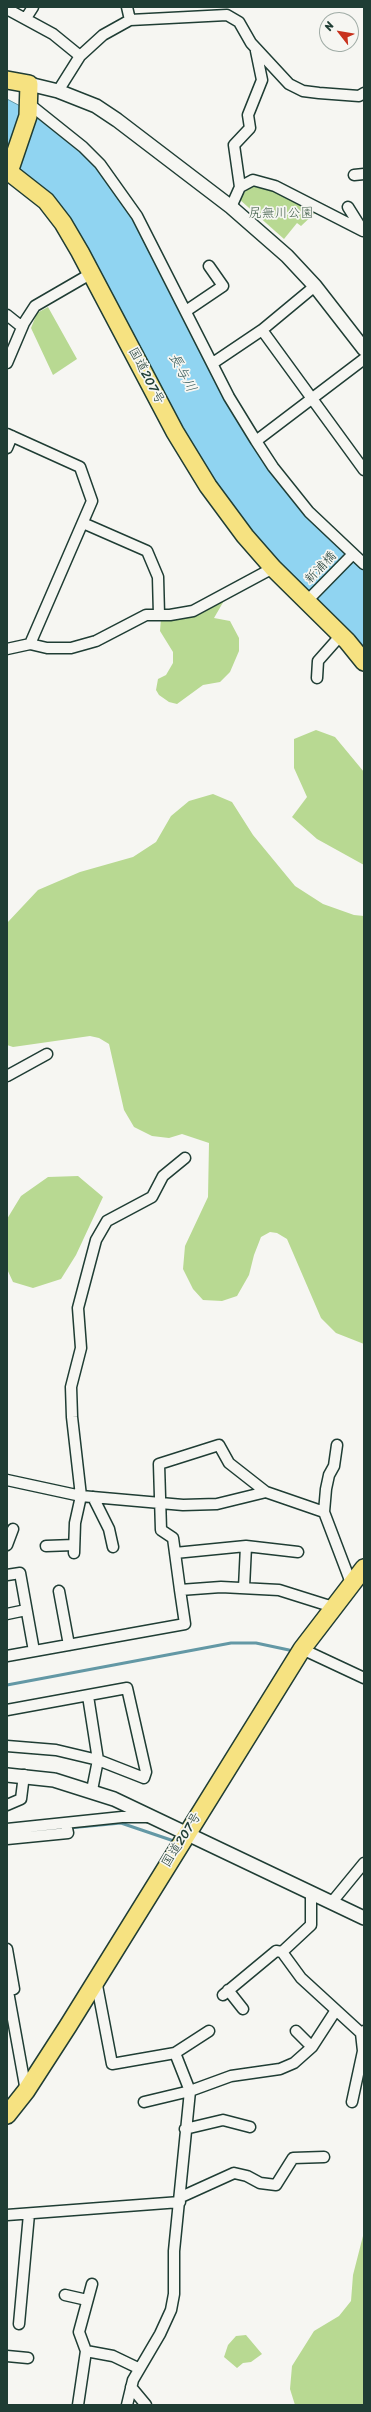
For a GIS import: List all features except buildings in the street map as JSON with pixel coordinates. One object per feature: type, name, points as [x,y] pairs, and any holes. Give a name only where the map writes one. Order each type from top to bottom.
[{"type":"highway","points":[[7,80],[29,84]]},
{"type":"highway","name":"国道207号","points":[[29,84],[25,126],[9,170],[46,201],[62,223],[92,274],[175,432],[208,486],[245,536],[273,568],[309,599],[364,662]]},
{"type":"highway","name":"国道207号","points":[[7,2115],[26,2091],[302,1649],[351,1583],[364,1568]]},
{"type":"street","points":[[26,18],[33,7]]},
{"type":"street","points":[[126,7],[130,20]]},
{"type":"street","points":[[7,9],[53,34],[80,56]]},
{"type":"street","points":[[58,91],[80,56],[103,35],[130,20],[230,11],[255,49],[289,84],[303,91],[362,97]]},
{"type":"street","points":[[231,207],[240,187],[234,145],[250,128],[248,115],[262,80],[255,49]]},
{"type":"street","points":[[29,84],[58,91],[96,106],[117,120],[231,207],[287,256],[315,286],[364,349]]},
{"type":"street","points":[[28,106],[83,147],[100,164],[137,216],[229,397],[273,467],[309,512],[352,555],[364,564]]},
{"type":"street","points":[[240,187],[253,180],[275,186],[364,232]]},
{"type":"street","points":[[348,207],[364,232]]},
{"type":"street","points":[[186,311],[223,286],[209,266]]},
{"type":"street","points":[[7,363],[22,327],[35,306],[92,274]]},
{"type":"street","points":[[213,363],[262,330],[315,286]]},
{"type":"street","points":[[7,315],[22,327]]},
{"type":"street","points":[[262,330],[310,398],[364,470]]},
{"type":"street","points":[[256,441],[310,398],[364,359]]},
{"type":"street","points":[[7,448],[10,435],[80,467],[92,502],[30,644]]},
{"type":"street","points":[[83,523],[147,551],[158,577],[159,615]]},
{"type":"street","name":"新浦橋","points":[[309,599],[352,555]]},
{"type":"street","points":[[7,649],[30,644],[47,648],[72,648],[96,641],[146,615],[192,611],[273,568]]},
{"type":"street","points":[[317,678],[318,661],[341,635]]},
{"type":"street","points":[[7,1076],[47,1054]]},
{"type":"street","points":[[46,1546],[74,1549],[75,1523],[81,1496],[72,1417],[71,1387],[81,1348],[78,1308],[96,1240],[107,1221],[152,1197],[163,1176],[185,1158]]},
{"type":"street","points":[[7,1656],[185,1624],[173,1538],[161,1530],[159,1464],[218,1445],[230,1463],[266,1492],[324,1512]]},
{"type":"street","points":[[337,1445],[334,1466],[329,1475],[326,1489],[324,1512],[351,1583]]},
{"type":"street","points":[[7,1480],[81,1496],[183,1505],[217,1504],[266,1492]]},
{"type":"street","points":[[93,1497],[109,1529],[113,1547]]},
{"type":"street","points":[[7,1545],[13,1529]]},
{"type":"street","points":[[175,1553],[246,1546],[298,1552]]},
{"type":"street","points":[[244,1588],[246,1546]]},
{"type":"street","points":[[7,1575],[20,1573],[34,1651]]},
{"type":"street","points":[[180,1590],[221,1586],[280,1590],[333,1607]]},
{"type":"street","points":[[59,1591],[69,1645]]},
{"type":"street","points":[[7,1614],[26,1610]]},
{"type":"street","points":[[302,1649],[364,1678]]},
{"type":"street","points":[[7,1710],[127,1688],[146,1772],[144,1778],[98,1760],[56,1750],[7,1746]]},
{"type":"street","points":[[88,1696],[98,1760],[92,1790]]},
{"type":"street","points":[[7,1775],[24,1775],[54,1780],[92,1790],[154,1817],[311,1894],[332,1902],[364,1918]]},
{"type":"street","points":[[7,1805],[21,1799],[24,1775]]},
{"type":"street","points":[[7,1829],[122,1817],[154,1817]]},
{"type":"street","points":[[7,1839],[68,1833],[66,1824]]},
{"type":"street","points":[[332,1902],[364,1863]]},
{"type":"street","points":[[282,1952],[311,1925],[311,1894]]},
{"type":"street","points":[[7,1949],[26,2091]]},
{"type":"street","points":[[243,2009],[225,1993],[276,1950],[282,1952],[301,1978],[362,2032],[363,2051],[360,2085],[352,2102]]},
{"type":"street","points":[[96,1980],[112,2064],[175,2053],[209,2031]]},
{"type":"street","points":[[144,2102],[190,2090],[231,2076],[280,2069],[294,2064],[312,2047],[336,2010]]},
{"type":"street","points":[[296,2031],[312,2047]]},
{"type":"street","points":[[126,2405],[138,2368],[160,2334],[170,2310],[176,2282],[174,2251],[190,2090],[175,2053]]},
{"type":"street","points":[[185,2129],[223,2120],[250,2127]]},
{"type":"street","points":[[7,2215],[180,2199],[234,2173],[246,2176],[260,2183],[276,2184],[293,2158],[324,2157]]},
{"type":"street","points":[[19,2324],[29,2214]]},
{"type":"street","points":[[78,2405],[86,2351],[79,2332],[92,2284]]},
{"type":"street","points":[[65,2295],[87,2300]]},
{"type":"street","points":[[86,2351],[113,2356],[138,2368]]},
{"type":"street","points":[[7,2356],[28,2358]]},
{"type":"street","points":[[131,2387],[146,2405]]},
{"type":"green space","name":"尻無川公園","points":[[250,186],[271,190],[316,212],[301,226],[297,223],[284,239],[239,199]]},
{"type":"green space","points":[[48,307],[77,359],[53,375],[31,328],[37,313]]},
{"type":"green space","points":[[225,599],[214,618],[230,621],[239,638],[239,651],[230,672],[220,682],[203,685],[177,704],[169,702],[159,695],[156,690],[158,679],[166,675],[173,663],[173,652],[160,631],[161,618]]},
{"type":"green space","points":[[316,730],[335,737],[364,772],[364,865],[317,839],[292,817],[307,797],[294,768],[294,739]]},
{"type":"green space","points":[[213,794],[232,802],[253,835],[295,886],[323,904],[354,915],[364,916],[364,1344],[336,1333],[321,1318],[287,1239],[277,1233],[270,1232],[261,1237],[254,1255],[249,1275],[237,1296],[222,1301],[203,1300],[193,1289],[183,1269],[185,1246],[208,1197],[209,1143],[182,1134],[169,1138],[152,1136],[134,1127],[124,1110],[109,1044],[99,1038],[90,1036],[13,1047],[7,1045],[7,923],[38,890],[80,872],[133,857],[156,842],[171,816],[189,801]]},
{"type":"green space","points":[[78,1176],[103,1197],[76,1255],[61,1279],[33,1288],[13,1282],[7,1269],[7,1219],[21,1196],[48,1177]]},
{"type":"green space","points":[[364,2232],[364,2405],[295,2405],[290,2389],[292,2366],[314,2331],[339,2316],[351,2301],[353,2275]]},
{"type":"green space","points":[[246,2335],[262,2354],[251,2362],[243,2363],[237,2368],[224,2357],[228,2345],[236,2336]]},
{"type":"water","name":"長与川","points":[[7,99],[39,116],[98,167],[134,220],[272,472],[293,501],[364,568],[364,648],[255,537],[206,467],[173,412],[69,222],[7,162]]},
{"type":"waterway","points":[[7,1685],[231,1643],[256,1643],[289,1650]]},
{"type":"waterway","points":[[48,1830],[121,1823],[171,1840]]}]
